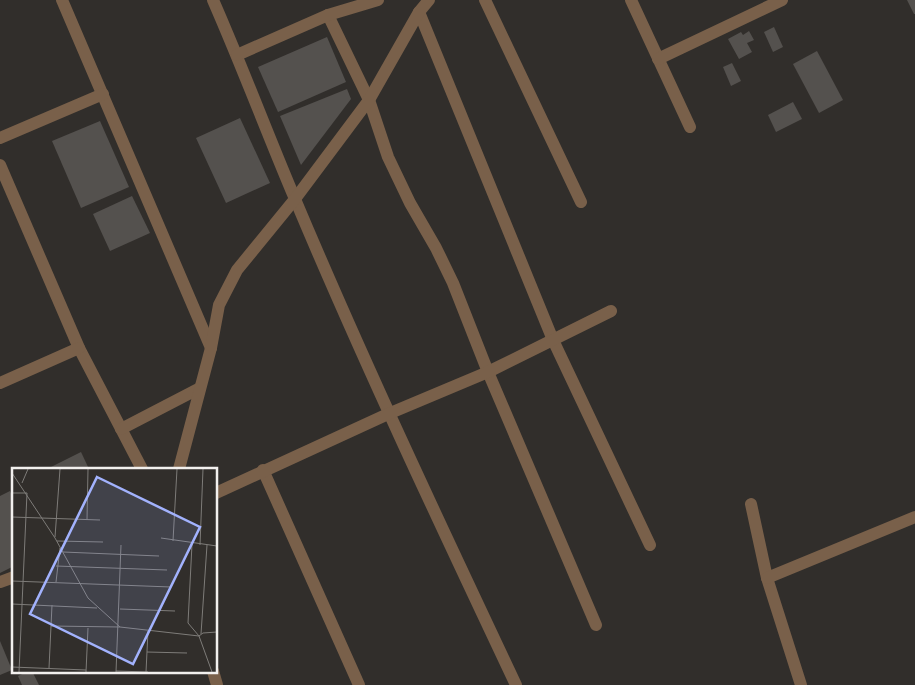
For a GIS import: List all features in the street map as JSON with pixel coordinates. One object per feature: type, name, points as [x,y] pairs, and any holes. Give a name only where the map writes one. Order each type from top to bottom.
[{"type":"street","points":[[62,0],[211,348]]},
{"type":"street","points":[[212,0],[388,414],[516,685]]},
{"type":"street","points":[[237,55],[328,16],[378,0]]},
{"type":"street","points":[[179,468],[211,348],[218,306],[238,270],[295,199],[369,100],[419,12],[429,0]]},
{"type":"street","points":[[485,0],[581,202]]},
{"type":"street","points":[[631,0],[690,127]]},
{"type":"street","points":[[658,59],[782,0]]},
{"type":"street","points":[[419,12],[554,340],[650,545]]},
{"type":"street","points":[[328,16],[369,100],[388,157],[453,284],[488,372],[596,624]]},
{"type":"street","points":[[0,138],[103,94]]},
{"type":"street","points":[[0,165],[79,348],[141,468]]},
{"type":"street","points":[[218,492],[388,414],[488,372],[611,311]]},
{"type":"street","points":[[0,382],[79,348]]},
{"type":"street","points":[[121,429],[200,388]]},
{"type":"street","points":[[263,470],[359,685]]},
{"type":"street","points":[[750,504],[767,578],[801,685]]},
{"type":"street","points":[[767,578],[915,517]]},
{"type":"street","points":[[0,582],[12,578]]},
{"type":"building","points":[[907,0],[915,0],[915,14],[914,14]]},
{"type":"building","points":[[774,27],[783,47],[773,52],[764,32]]},
{"type":"building","points":[[749,31],[754,40],[747,43],[752,52],[739,59],[728,39],[741,32],[743,35]]},
{"type":"building","points":[[327,37],[346,82],[278,112],[258,67]]},
{"type":"building","points":[[817,51],[843,100],[819,113],[793,64]]},
{"type":"building","points":[[732,63],[741,81],[731,86],[723,67]]},
{"type":"building","points":[[347,89],[351,99],[301,165],[280,116]]},
{"type":"building","points":[[793,102],[802,119],[776,132],[768,115]]},
{"type":"building","points":[[240,118],[270,183],[226,203],[196,138]]},
{"type":"building","points":[[100,121],[129,187],[81,208],[52,141]]},
{"type":"building","points":[[132,196],[150,233],[110,251],[93,214]]},
{"type":"building","points":[[81,452],[89,468],[49,468]]},
{"type":"building","points":[[10,491],[12,496],[12,567],[0,573],[0,496]]},
{"type":"building","points":[[0,641],[12,670],[0,675]]},
{"type":"building","points":[[27,672],[32,672],[39,685],[22,685],[18,676]]}]
